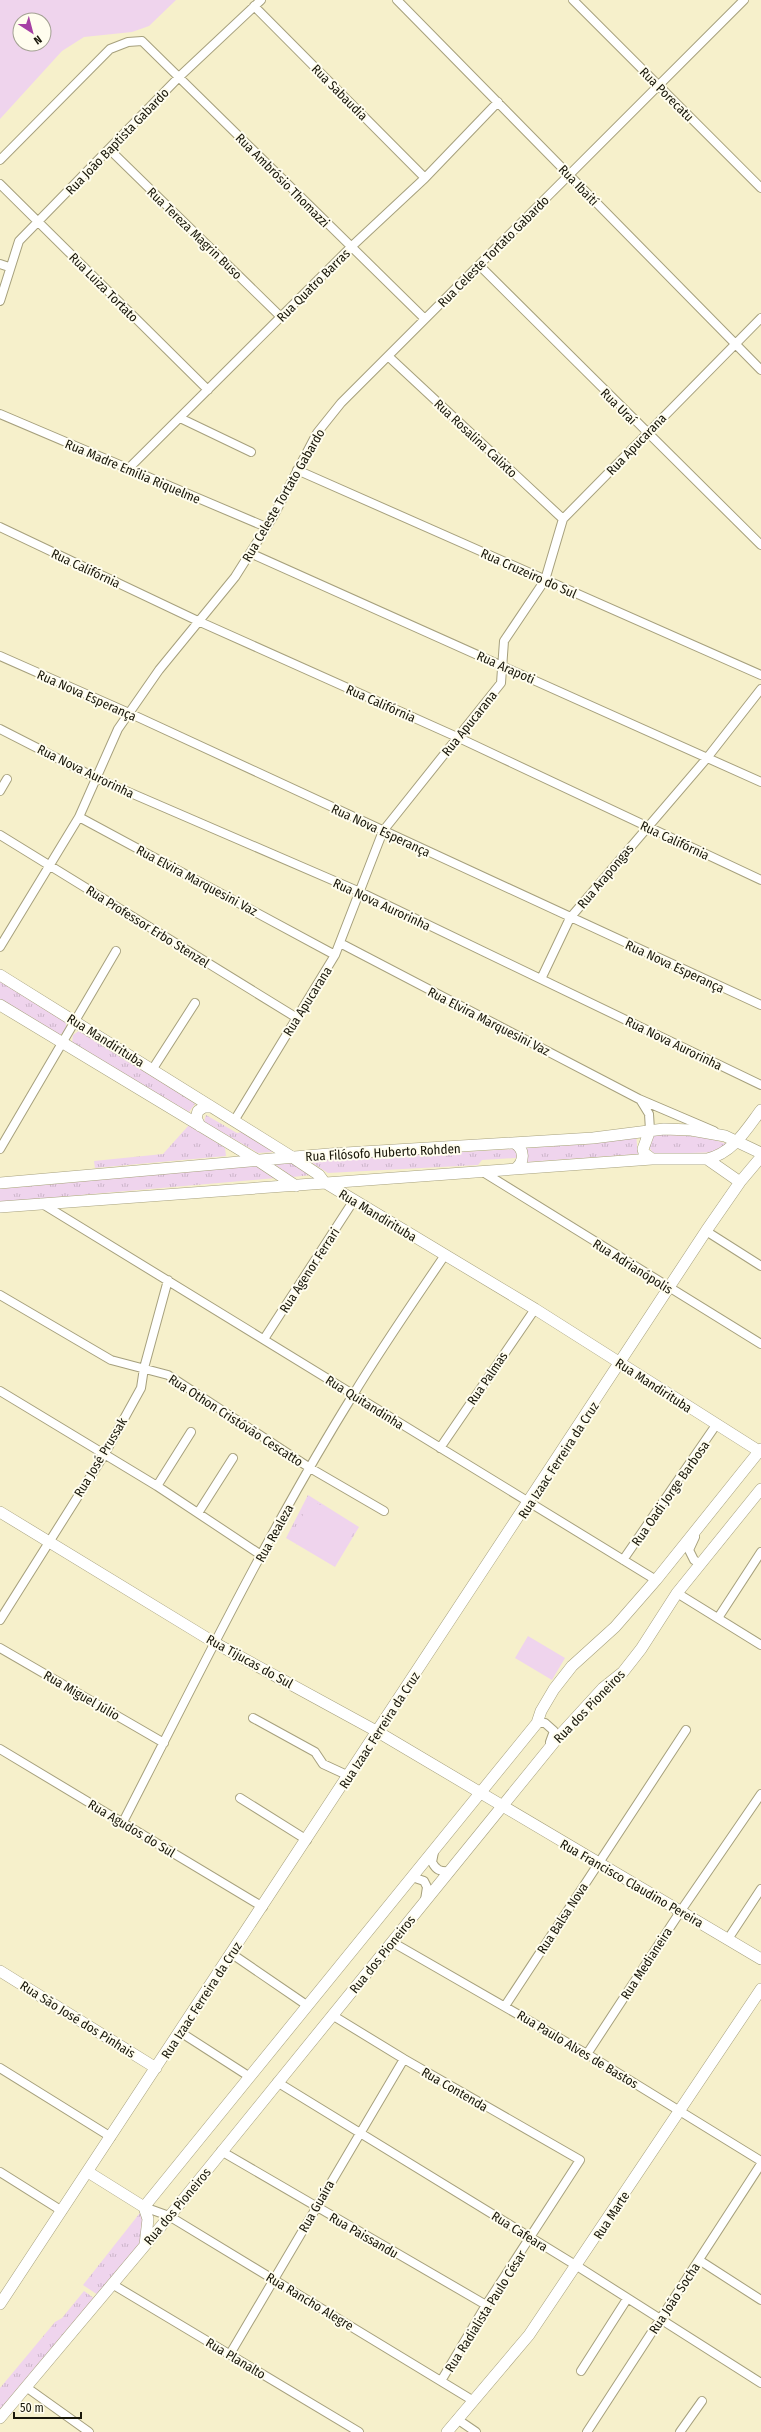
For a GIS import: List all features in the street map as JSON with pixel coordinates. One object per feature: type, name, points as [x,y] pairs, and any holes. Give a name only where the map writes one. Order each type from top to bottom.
[{"type":"street","name":"Rua João Baptista Gabardo","points":[[0,301],[9,268],[19,241],[179,77],[261,0]]},
{"type":"street","name":"Rua Ibaití","points":[[397,0],[761,370]]},
{"type":"street","points":[[403,7],[410,0]]},
{"type":"street","name":"Rua Porecatu","points":[[573,0],[761,188]]},
{"type":"street","name":"Rua Celeste Tortato Gabardo","points":[[0,946],[79,817],[118,729],[159,670],[235,577],[266,527],[317,433],[341,403],[744,0]]},
{"type":"street","name":"Rua Sabaudia","points":[[254,6],[425,178]]},
{"type":"street","name":"Rua Ambrósio Thomazzi","points":[[0,160],[110,49],[128,42],[142,41],[424,319]]},
{"type":"street","name":"Rua Quatro Barras","points":[[128,469],[351,247],[425,178],[498,102]]},
{"type":"street","name":"Rua Tereza Magrin Buso","points":[[109,149],[281,317]]},
{"type":"street","name":"Rua Luiza Tortato","points":[[0,184],[208,390]]},
{"type":"street","points":[[0,264],[9,268]]},
{"type":"street","name":"Rua Uraí","points":[[479,265],[646,433],[761,545]]},
{"type":"street","name":"Rua Apucarana","points":[[234,1121],[335,955],[383,831],[501,683],[504,641],[545,580],[563,519],[646,433],[761,318]]},
{"type":"street","name":"Rua Rosalina Calixto","points":[[388,356],[563,519]]},
{"type":"street","name":"Rua Madre Emília Riquelme","points":[[0,414],[266,527]]},
{"type":"street","points":[[180,418],[251,452]]},
{"type":"street","name":"Rua Cruzeiro do Sul","points":[[297,470],[761,675]]},
{"type":"street","name":"Rua Califórnia","points":[[0,527],[198,621],[457,737],[761,880]]},
{"type":"street","name":"Rua Arapoti","points":[[250,553],[761,782]]},
{"type":"street","name":"Rua Nova Esperança","points":[[0,656],[129,713],[761,1005]]},
{"type":"street","name":"Rua Arapongas","points":[[541,979],[570,918],[707,758],[761,689]]},
{"type":"street","name":"Rua Nova Aurorinha","points":[[0,729],[96,778],[360,892],[761,1085]]},
{"type":"street","points":[[0,791],[7,779]]},
{"type":"street","name":"Rua Elvira Marquesini Vaz","points":[[79,817],[335,955]]},
{"type":"street","name":"Rua Professor Erbo Stenzel","points":[[0,835],[297,1018]]},
{"type":"street","name":"Rua Elvira Marquesini Vaz","points":[[340,943],[639,1099],[725,1136]]},
{"type":"street","points":[[0,1149],[116,952]]},
{"type":"street","name":"Rua Mandirituba","points":[[0,975],[292,1157],[319,1175],[324,1182],[535,1309],[716,1426],[760,1450]]},
{"type":"street","points":[[152,1070],[195,1003]]},
{"type":"street","name":"Rua Mandirituba","points":[[0,1005],[257,1160],[296,1186]]},
{"type":"street","points":[[639,1099],[647,1107],[649,1114],[650,1130],[643,1149],[644,1153],[652,1159]]},
{"type":"street","points":[[200,1126],[196,1118],[198,1112],[204,1107],[212,1107]]},
{"type":"street","points":[[708,1159],[724,1153],[737,1141],[761,1110]]},
{"type":"street","name":"Rua Filósofo Huberto Rohden","points":[[0,1183],[226,1162],[593,1138],[650,1130],[691,1130],[725,1136],[761,1153]]},
{"type":"street","points":[[226,1162],[233,1154],[232,1148],[228,1143]]},
{"type":"street","points":[[506,1186],[505,1178],[513,1169],[521,1164],[523,1156],[520,1148],[514,1143]]},
{"type":"street","name":"Rua Izaac Ferreira da Cruz","points":[[0,2304],[621,1364],[706,1232],[740,1182],[761,1157]]},
{"type":"street","name":"Rua Filósofo Huberto Rohden","points":[[0,1207],[652,1159],[708,1159]]},
{"type":"street","points":[[708,1159],[740,1182]]},
{"type":"street","name":"Rua Adrianópolis","points":[[483,1172],[761,1344]]},
{"type":"street","points":[[351,1180],[345,1188],[351,1198]]},
{"type":"street","name":"Rua Agenor Ferrari","points":[[264,1339],[351,1198]]},
{"type":"street","points":[[68,1201],[64,1211],[74,1223]]},
{"type":"street","name":"Rua Quitandinha","points":[[41,1203],[656,1580]]},
{"type":"street","points":[[706,1232],[761,1266]]},
{"type":"street","name":"Rua Realeza","points":[[123,1822],[261,1555],[310,1468],[353,1394],[445,1255]]},
{"type":"street","name":"Rua José Prussak","points":[[0,1620],[48,1541],[104,1455],[141,1388],[144,1368],[168,1280]]},
{"type":"street","name":"Rua Othon Cristóvão Cescatto","points":[[0,1295],[111,1360],[168,1375],[310,1468],[384,1511]]},
{"type":"street","name":"Rua Palmas","points":[[440,1448],[535,1309]]},
{"type":"street","points":[[0,1391],[157,1486],[261,1555]]},
{"type":"street","name":"Rua Oadi Jorge Barbosa","points":[[623,1560],[716,1426]]},
{"type":"street","points":[[157,1486],[191,1432]]},
{"type":"street","name":"Rua dos Pioneiros","points":[[144,2207],[537,1723],[541,1711],[554,1689],[572,1666],[615,1627],[656,1580],[760,1450]]},
{"type":"street","points":[[198,1513],[233,1458]]},
{"type":"street","name":"Rua dos Pioneiros","points":[[0,2418],[169,2216],[534,1767],[598,1694],[623,1672],[641,1649],[677,1593],[761,1489]]},
{"type":"street","name":"Rua Tijucas do Sul","points":[[0,1512],[215,1643],[378,1732],[502,1806]]},
{"type":"street","points":[[701,1564],[694,1560],[689,1550],[692,1542],[710,1512]]},
{"type":"street","points":[[718,1618],[761,1552]]},
{"type":"street","points":[[677,1593],[761,1645]]},
{"type":"street","name":"Rua Miguel Júlio","points":[[0,1648],[164,1743]]},
{"type":"street","points":[[253,1718],[315,1752],[323,1764],[349,1776]]},
{"type":"street","points":[[534,1767],[554,1736],[551,1726],[537,1723]]},
{"type":"street","name":"Rua Balsa Nova","points":[[505,2006],[686,1730]]},
{"type":"street","name":"Rua Agudos do Sul","points":[[0,1750],[123,1822],[262,1907]]},
{"type":"street","name":"Rua Medianeira","points":[[587,2054],[680,1912],[761,1794]]},
{"type":"street","points":[[240,1798],[307,1840]]},
{"type":"street","name":"Rua Francisco Claudino Pereira","points":[[502,1806],[761,1959]]},
{"type":"street","points":[[436,1848],[432,1862],[435,1868],[442,1872],[450,1871]]},
{"type":"street","points":[[412,1877],[424,1881],[427,1887],[425,1901]]},
{"type":"street","points":[[728,1939],[761,1889]]},
{"type":"street","name":"Rua Paulo Alves de Bastos","points":[[392,1942],[587,2054],[761,2161]]},
{"type":"street","points":[[232,1954],[308,2006]]},
{"type":"street","name":"Rua São José dos Pinhais","points":[[0,1971],[156,2068]]},
{"type":"street","name":"Rua Marte","points":[[447,2432],[472,2400],[529,2335],[577,2266],[761,1989]]},
{"type":"street","name":"Rua Contenda","points":[[332,2015],[404,2059],[580,2160]]},
{"type":"street","points":[[180,2032],[250,2078]]},
{"type":"street","name":"Rua Guaíra","points":[[230,2354],[275,2280],[315,2207],[359,2132],[404,2059]]},
{"type":"street","points":[[0,2068],[111,2137]]},
{"type":"street","name":"Rua Cafeara","points":[[277,2082],[577,2266],[761,2383]]},
{"type":"street","name":"Rua Paissandu","points":[[221,2151],[486,2305]]},
{"type":"street","name":"Rua Radialista Paulo César","points":[[441,2381],[486,2305],[580,2160]]},
{"type":"street","name":"Rua João Socha","points":[[591,2431],[660,2320],[761,2164]]},
{"type":"street","points":[[0,2172],[62,2211]]},
{"type":"street","name":"Rua Rancho Alegre","points":[[88,2172],[144,2207],[169,2216],[472,2400]]},
{"type":"street","points":[[144,2207],[148,2219],[144,2246]]},
{"type":"street","points":[[699,2260],[761,2300]]},
{"type":"street","name":"Rua Planalto","points":[[112,2284],[359,2432]]},
{"type":"street","points":[[581,2371],[627,2299]]},
{"type":"street","points":[[26,2387],[89,2432]]},
{"type":"street","points":[[680,2432],[702,2401]]},
{"type":"street","points":[[457,2419],[476,2432]]},
{"type":"green space","points":[[0,0],[176,0],[149,26],[132,32],[84,37],[62,51],[0,119]]},
{"type":"green space","points":[[0,980],[65,1020],[65,1031],[59,1035],[0,1000]]},
{"type":"green space","points":[[80,1030],[151,1072],[195,1104],[189,1112],[72,1044],[73,1035]]},
{"type":"green space","points":[[206,1115],[237,1133],[242,1132],[274,1152],[258,1153],[204,1122]]},
{"type":"green space","points":[[189,1125],[225,1148],[226,1156],[95,1168],[94,1161],[163,1154]]},
{"type":"green space","points":[[636,1135],[638,1154],[526,1162],[527,1148],[591,1144]]},
{"type":"green space","points":[[654,1135],[682,1135],[700,1137],[727,1144],[723,1152],[657,1154],[652,1152],[648,1144]]},
{"type":"green space","points":[[516,1149],[519,1152],[516,1158],[482,1160],[478,1165],[328,1173],[309,1161]]},
{"type":"green space","points":[[293,1163],[311,1175],[293,1177],[274,1164]]},
{"type":"green space","points":[[259,1165],[276,1178],[0,1202],[0,1189]]},
{"type":"green space","points":[[308,1495],[359,1527],[335,1567],[286,1538]]},
{"type":"green space","points":[[312,1500],[357,1527],[334,1565],[289,1538]]},
{"type":"green space","points":[[528,1636],[565,1658],[552,1680],[515,1658]]},
{"type":"green space","points":[[143,2209],[143,2246],[101,2297],[83,2285]]},
{"type":"green space","points":[[84,2291],[98,2301],[0,2418],[0,2388],[55,2322],[62,2318]]}]
